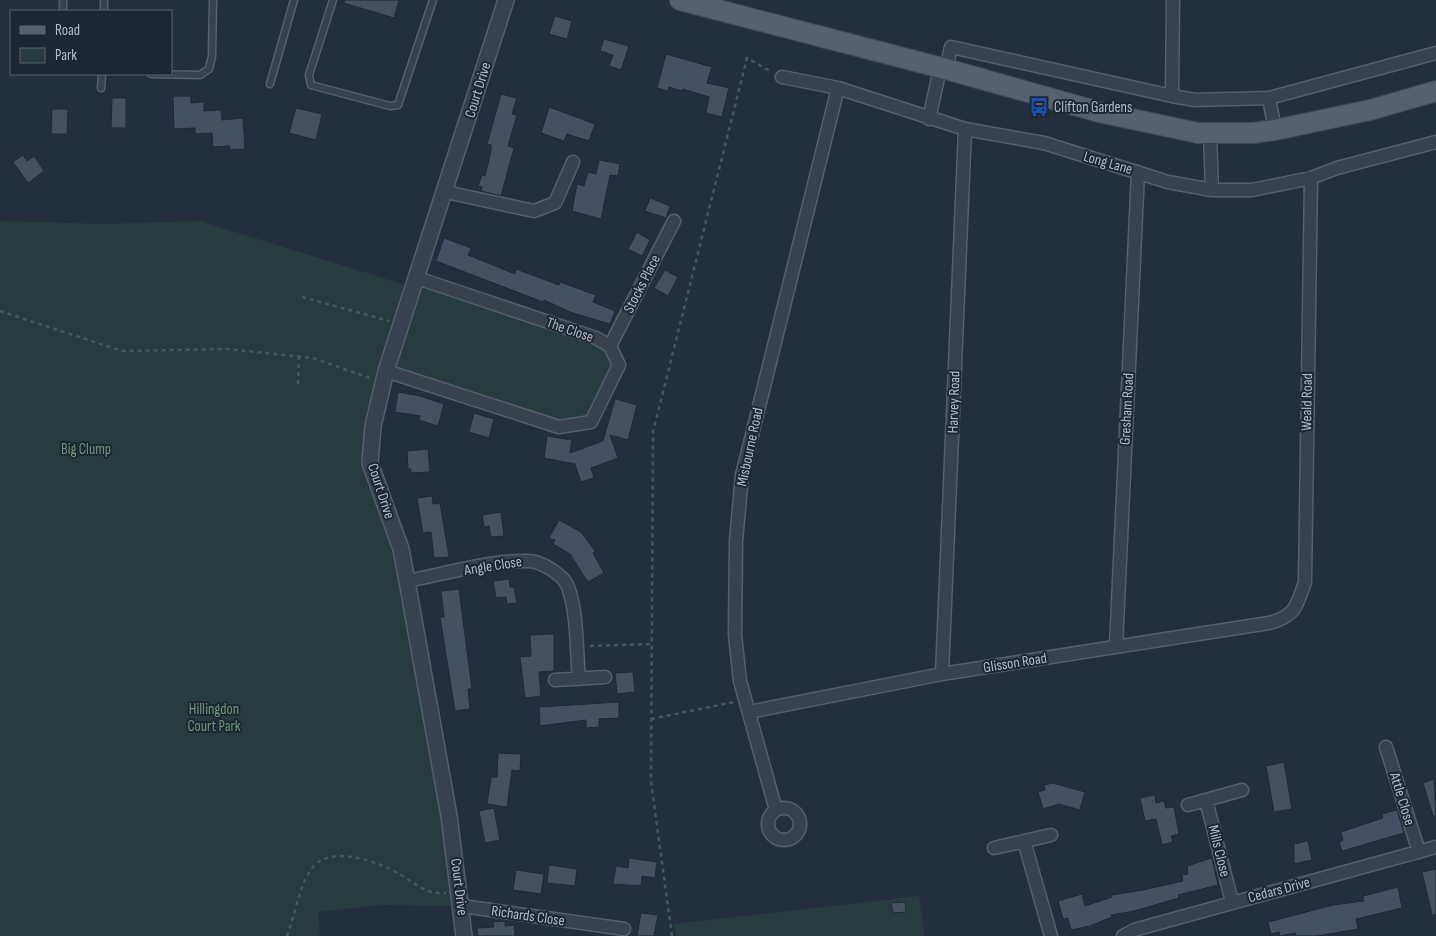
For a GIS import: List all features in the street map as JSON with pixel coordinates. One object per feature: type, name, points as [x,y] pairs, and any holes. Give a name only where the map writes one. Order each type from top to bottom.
[{"type":"main road","points":[[680,0],[711,4],[1099,112],[1210,135],[1275,130],[1370,110],[1436,91]]},
{"type":"street","name":"Court Drive","points":[[464,936],[462,899],[440,756],[401,549],[370,463],[372,426],[385,377],[446,192],[506,0]]},
{"type":"street","points":[[1172,0],[1172,96]]},
{"type":"street","points":[[929,119],[951,47],[1196,100],[1269,98],[1436,53]]},
{"type":"street","name":"Long Lane","points":[[782,77],[838,88],[929,119],[965,129],[1044,143],[1108,165],[1168,182],[1212,190],[1252,190],[1311,178],[1337,168],[1436,142]]},
{"type":"street","name":"Misbourne Road","points":[[776,810],[740,681],[735,635],[736,541],[742,475],[838,88]]},
{"type":"street","points":[[1269,98],[1275,130]]},
{"type":"street","name":"Harvey Road","points":[[942,674],[965,129]]},
{"type":"street","points":[[1210,135],[1212,190]]},
{"type":"street","points":[[446,192],[534,211],[555,203],[573,162]]},
{"type":"street","name":"Gresham Road","points":[[1116,646],[1138,172]]},
{"type":"street","name":"Weald Road","points":[[1283,619],[1296,609],[1305,582],[1311,178]]},
{"type":"street","name":"Stocks Place","points":[[610,346],[674,221]]},
{"type":"street","name":"The Close","points":[[385,377],[559,427],[591,422],[619,366],[610,346],[596,338],[417,278]]},
{"type":"street","name":"Angle Close","points":[[407,581],[504,562],[530,561],[554,572],[568,586],[574,620],[579,678]]},
{"type":"street","name":"Glisson Road","points":[[749,712],[942,674],[1283,619]]},
{"type":"street","points":[[555,680],[605,677]]},
{"type":"street","name":"Attle Close","points":[[1386,747],[1419,852]]},
{"type":"street","points":[[1188,805],[1242,790]]},
{"type":"street","name":"Mills Close","points":[[1206,800],[1232,902]]},
{"type":"street","points":[[994,848],[1051,835]]},
{"type":"street","points":[[1024,841],[1051,936]]},
{"type":"street","name":"Cedars Drive","points":[[1123,936],[1134,930],[1232,902],[1436,847]]},
{"type":"street","name":"Richards Close","points":[[462,899],[624,929]]},
{"type":"lane","points":[[172,74],[200,75],[209,69],[212,56],[213,0]]},
{"type":"lane","points":[[270,84],[294,0]]},
{"type":"lane","points":[[333,0],[309,75],[311,85],[390,106],[398,105],[433,0]]},
{"type":"lane","points":[[101,88],[102,75]]},
{"type":"path","points":[[672,936],[651,782],[650,644],[654,432],[747,58],[782,77]]},
{"type":"path","points":[[302,297],[402,325]]},
{"type":"path","points":[[0,311],[122,351],[232,350],[313,358],[385,377]]},
{"type":"path","points":[[232,350],[232,355]]},
{"type":"path","points":[[298,384],[299,357]]},
{"type":"path","points":[[576,646],[650,644]]},
{"type":"path","points":[[651,719],[745,698]]},
{"type":"path","points":[[287,936],[302,885],[311,869],[328,858],[366,859],[386,866],[425,891],[462,899]]},
{"type":"green space","name":"Hillingdon Court Park","points":[[0,221],[103,224],[200,221],[415,288],[417,278],[596,338],[619,365],[591,422],[559,427],[387,372],[370,445],[392,525],[462,906],[381,905],[318,912],[320,936],[0,936]]},
{"type":"green space","points":[[919,896],[925,936],[676,936],[674,924]]},
{"type":"building","points":[[345,0],[399,0],[394,18],[344,3]]},
{"type":"building","points":[[555,16],[572,21],[567,39],[549,34]]},
{"type":"building","points":[[604,39],[629,46],[621,70],[609,66],[613,55],[600,51]]},
{"type":"building","points":[[666,54],[712,67],[707,83],[729,88],[722,117],[706,113],[709,97],[683,89],[682,91],[669,87],[668,91],[657,88]]},
{"type":"building","points":[[501,94],[517,98],[512,114],[517,115],[508,146],[514,148],[501,196],[481,191],[482,187],[478,186],[482,175],[485,176],[491,151],[491,145],[487,144]]},
{"type":"building","points":[[173,96],[191,96],[191,103],[204,102],[204,111],[221,110],[222,120],[243,118],[245,149],[230,150],[230,146],[213,147],[212,133],[195,134],[195,128],[174,129]]},
{"type":"building","points":[[112,98],[126,98],[126,128],[111,128]]},
{"type":"building","points":[[549,107],[595,124],[589,141],[567,134],[564,141],[541,133]]},
{"type":"building","points":[[296,108],[322,114],[316,140],[289,133]]},
{"type":"building","points":[[52,109],[68,109],[67,134],[51,134]]},
{"type":"building","points":[[23,155],[27,161],[34,156],[44,171],[28,183],[13,162]]},
{"type":"building","points":[[599,160],[620,164],[618,176],[610,175],[601,219],[572,211],[577,184],[584,186],[588,172],[596,174]]},
{"type":"building","points":[[650,198],[670,206],[666,218],[645,211]]},
{"type":"building","points":[[637,232],[650,240],[642,256],[628,249]]},
{"type":"building","points":[[444,238],[471,248],[468,255],[515,274],[516,269],[559,285],[560,282],[596,295],[593,302],[615,311],[610,324],[570,312],[544,300],[543,302],[436,261]]},
{"type":"building","points":[[665,270],[678,277],[668,296],[654,288]]},
{"type":"building","points":[[398,392],[420,396],[444,404],[438,426],[419,420],[420,416],[395,412]]},
{"type":"building","points":[[615,399],[637,405],[628,440],[610,435],[618,458],[591,468],[594,478],[581,482],[575,464],[544,458],[547,436],[572,440],[570,453],[603,441]]},
{"type":"building","points":[[474,413],[494,419],[489,438],[469,432]]},
{"type":"building","points":[[428,449],[430,472],[411,473],[411,469],[408,469],[407,451]]},
{"type":"building","points":[[432,496],[433,504],[440,503],[449,557],[434,558],[431,532],[423,533],[417,498]]},
{"type":"building","points":[[501,512],[504,536],[491,537],[489,526],[484,527],[482,515]]},
{"type":"building","points":[[559,520],[581,532],[595,551],[593,553],[604,573],[588,582],[570,554],[553,544],[555,540],[549,538]]},
{"type":"building","points":[[509,579],[510,587],[514,587],[517,603],[507,604],[506,597],[496,598],[493,581]]},
{"type":"building","points":[[459,589],[472,689],[468,689],[470,709],[455,711],[440,617],[444,617],[441,591]]},
{"type":"building","points":[[554,634],[554,671],[539,672],[541,696],[525,698],[520,657],[531,656],[530,635]]},
{"type":"building","points":[[633,672],[635,692],[617,694],[615,673]]},
{"type":"building","points":[[619,702],[619,718],[599,719],[599,727],[586,728],[586,720],[540,726],[539,707]]},
{"type":"building","points":[[498,753],[521,754],[520,771],[512,770],[507,807],[487,804],[491,777],[497,777]]},
{"type":"building","points":[[1284,762],[1292,809],[1274,812],[1266,766]]},
{"type":"building","points":[[1434,779],[1436,816],[1433,816],[1423,783]]},
{"type":"building","points":[[1053,783],[1085,792],[1080,810],[1059,804],[1043,809],[1038,792],[1045,790],[1044,785]]},
{"type":"building","points":[[1155,795],[1156,803],[1164,801],[1166,808],[1174,807],[1179,834],[1171,836],[1173,842],[1162,845],[1156,819],[1145,821],[1140,798]]},
{"type":"building","points":[[494,808],[500,840],[485,843],[479,811]]},
{"type":"building","points":[[1397,810],[1404,833],[1342,851],[1339,842],[1343,840],[1341,832],[1383,818],[1382,814]]},
{"type":"building","points":[[1308,841],[1312,860],[1294,864],[1294,844]]},
{"type":"building","points":[[629,858],[657,862],[655,878],[642,876],[641,886],[613,884],[616,866],[628,868]]},
{"type":"building","points":[[1212,858],[1218,885],[1178,895],[1179,898],[1134,911],[1111,915],[1112,917],[1090,926],[1071,930],[1068,918],[1063,919],[1058,901],[1082,894],[1085,906],[1112,897],[1112,895],[1183,881],[1182,875],[1188,874],[1187,866]]},
{"type":"building","points":[[549,865],[577,869],[575,886],[547,883]]},
{"type":"building","points":[[1436,869],[1436,915],[1432,915],[1422,872]]},
{"type":"building","points":[[516,870],[544,874],[541,894],[513,890]]},
{"type":"building","points":[[1398,887],[1402,908],[1356,919],[1358,929],[1317,936],[1296,936],[1295,933],[1280,936],[1279,932],[1271,934],[1268,922],[1333,905],[1364,901],[1363,896]]},
{"type":"building","points":[[905,902],[906,912],[893,913],[891,903]]},
{"type":"building","points":[[641,913],[658,915],[654,936],[637,936]]},
{"type":"building","points":[[505,921],[505,926],[514,925],[515,936],[478,936],[477,928],[494,927],[493,922]]},
{"type":"place","name":"Clifton Gardens","points":[[1039,107]]},
{"type":"park label","name":"Big Clump","points":[[86,449]]}]
